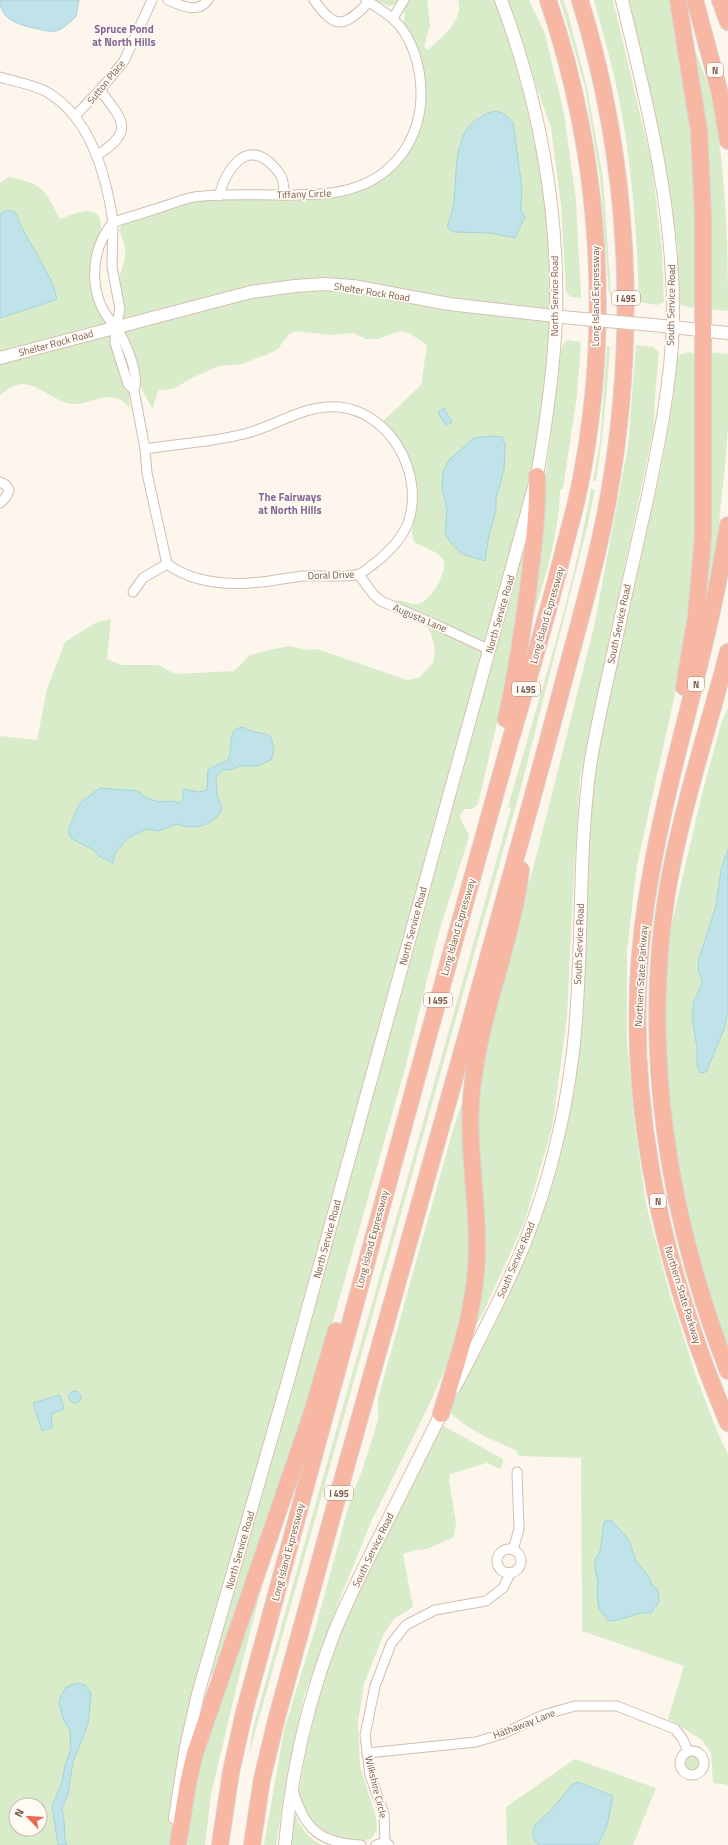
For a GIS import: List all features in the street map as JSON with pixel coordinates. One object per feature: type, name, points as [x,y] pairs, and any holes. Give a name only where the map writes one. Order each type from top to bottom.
[{"type":"highway","name":"Long Island Expressway","points":[[220,1845],[231,1772],[245,1709],[380,1208],[555,587],[579,493],[589,430],[594,366],[596,270],[588,174],[571,78],[548,0]]},
{"type":"highway","name":"I 495","points":[[252,1845],[262,1779],[277,1717],[528,814],[605,517],[617,441],[624,369],[626,288],[620,185],[604,90],[580,0]]},
{"type":"highway","points":[[657,842],[662,780],[687,674],[701,563],[709,331],[701,151],[695,103],[678,0]]},
{"type":"highway","name":"N","points":[[695,0],[720,94],[728,140]]},
{"type":"highway","points":[[720,0],[728,22]]},
{"type":"highway","points":[[496,792],[502,738],[516,675],[530,574],[538,508],[537,476]]},
{"type":"highway","name":"Northern State Parkway","points":[[728,525],[712,613],[657,842],[646,904],[638,977],[639,1066],[645,1130],[659,1206],[677,1281],[699,1349],[728,1423]]},
{"type":"highway","name":"Northern State Parkway","points":[[728,652],[673,860],[663,923],[658,989],[657,1052],[666,1141],[679,1210],[704,1303],[728,1371]]},
{"type":"highway","points":[[697,767],[728,697]]},
{"type":"highway","points":[[441,1414],[465,1333],[476,1279],[476,1223],[471,1120],[473,1081],[489,1003],[518,894],[528,814]]},
{"type":"highway","points":[[178,1845],[188,1783],[195,1753],[319,1391],[363,1233],[380,1208]]},
{"type":"main road","name":"North Service Road","points":[[172,1845],[180,1776],[196,1701],[279,1411],[537,476],[549,406],[556,316],[552,220],[544,155],[531,95],[501,0]]},
{"type":"main road","name":"South Service Road","points":[[285,1845],[292,1787],[309,1709],[334,1632],[361,1574],[499,1300],[525,1242],[546,1181],[562,1118],[576,1023],[583,846],[590,765],[660,440],[668,387],[672,327],[672,268],[666,204],[655,142],[622,0]]},
{"type":"main road","name":"Shelter Rock Road","points":[[0,358],[258,291],[324,284],[353,286],[449,304],[572,318],[728,333]]},
{"type":"street","name":"Sutton Place","points":[[75,116],[100,90],[124,61],[152,0]]},
{"type":"street","points":[[168,0],[189,9],[198,8],[208,0]]},
{"type":"street","points":[[314,0],[328,18],[336,22],[347,21],[368,1]]},
{"type":"street","points":[[393,18],[404,0]]},
{"type":"street","name":"Tiffany Circle","points":[[113,222],[201,196],[327,194],[360,187],[378,177],[392,165],[409,142],[417,125],[421,109],[421,79],[416,57],[410,44],[393,18],[368,1]]},
{"type":"street","points":[[0,77],[46,92],[75,116],[96,156],[107,191],[113,222],[112,267],[120,309],[116,327]]},
{"type":"street","points":[[96,156],[119,137],[123,127],[119,114],[100,90]]},
{"type":"street","points":[[219,196],[223,180],[228,172],[240,160],[254,154],[265,158],[278,170],[284,180],[284,195]]},
{"type":"street","points":[[113,222],[100,242],[96,259],[94,279],[98,298],[107,318],[116,327],[124,340],[137,382],[134,390],[145,449],[147,473],[167,564],[143,578],[133,592]]},
{"type":"street","name":"Doral Drive","points":[[145,449],[244,434],[270,426],[302,411],[318,407],[340,407],[357,411],[383,427],[401,450],[410,474],[412,500],[408,521],[397,542],[385,555],[359,575],[303,576],[258,584],[233,584],[185,574],[167,564]]},
{"type":"street","points":[[0,482],[6,485],[9,490],[6,497],[0,503]]},
{"type":"street","name":"Augusta Lane","points":[[359,575],[374,595],[381,601],[400,611],[441,626],[490,650]]},
{"type":"street","points":[[510,1572],[500,1569],[497,1558],[501,1552],[509,1549],[513,1550],[519,1529],[517,1472]]},
{"type":"street","name":"Wilkshire Circle","points":[[387,1843],[384,1814],[370,1774],[365,1735],[375,1686],[391,1644],[406,1625],[435,1610],[486,1601],[503,1588],[510,1572],[517,1569],[520,1562],[519,1555],[513,1550]]},
{"type":"street","name":"Hathaway Lane","points":[[367,1753],[476,1742],[502,1734],[543,1715],[575,1706],[617,1706],[675,1729],[682,1738],[688,1751]]},
{"type":"street","points":[[292,1787],[304,1819],[324,1837],[343,1844],[361,1845]]},
{"type":"street","points":[[376,1845],[387,1843]]},
{"type":"green space","points":[[373,0],[427,0],[430,26],[424,47],[428,50],[445,35],[455,22],[458,15],[458,0],[501,0],[531,95],[555,271],[546,422],[205,1667],[173,1845],[0,1845],[0,736],[37,740],[47,689],[65,642],[97,622],[111,619],[107,659],[122,665],[158,665],[175,674],[234,671],[250,655],[289,646],[307,650],[317,649],[407,680],[419,678],[433,663],[435,648],[431,634],[423,619],[395,603],[396,600],[413,604],[422,602],[433,593],[441,578],[444,565],[443,560],[438,554],[414,542],[412,527],[418,491],[413,470],[408,460],[380,424],[421,385],[427,345],[409,333],[400,331],[378,339],[366,339],[354,333],[330,335],[295,331],[289,334],[278,349],[268,354],[242,364],[219,366],[194,377],[173,389],[159,390],[155,399],[153,410],[138,383],[116,328],[129,393],[130,408],[122,401],[107,397],[84,403],[67,403],[27,384],[16,385],[0,395],[0,318],[57,299],[54,288],[44,266],[26,236],[16,214],[6,211],[0,214],[0,183],[9,177],[36,185],[46,194],[60,219],[80,212],[93,212],[99,217],[101,226],[100,237],[94,264],[93,277],[99,294],[116,327],[117,292],[125,254],[123,240],[119,230],[123,223],[190,198],[348,191],[392,165],[417,125],[421,79],[403,28],[405,15],[401,2],[389,6]],"holes":[[[504,114],[513,122],[522,188],[521,210],[525,217],[515,238],[490,233],[454,232],[447,227],[454,202],[459,144],[465,133],[480,115]],[[504,470],[496,498],[496,510],[489,535],[485,560],[446,523],[447,510],[442,488]]]},
{"type":"green space","points":[[506,0],[529,0],[545,34],[564,113],[576,200],[581,298],[571,297],[566,292],[561,205],[551,128]]},
{"type":"green space","points":[[560,0],[563,0],[567,10],[587,87],[603,178],[611,294],[609,294],[600,178],[585,87]]},
{"type":"green space","points":[[594,0],[613,0],[652,165],[662,251],[664,302],[657,305],[639,302],[635,218],[621,107],[608,50]]},
{"type":"green space","points":[[627,0],[674,0],[692,127],[696,192],[695,304],[692,308],[681,305],[678,300],[678,250],[663,154]]},
{"type":"green space","points":[[693,44],[706,78],[717,126],[727,232],[728,311],[710,309]]},
{"type":"green space","points":[[567,340],[581,342],[577,395],[563,489],[560,490],[557,527],[549,563],[528,633],[535,561],[562,345]]},
{"type":"green space","points":[[636,345],[653,347],[659,352],[654,427],[580,779],[567,1018],[552,1128],[524,1223],[482,1315],[470,1334],[483,1270],[483,1197],[477,1133],[479,1071],[490,1021],[536,857],[594,627],[628,446]]},
{"type":"green space","points":[[607,346],[610,347],[601,448],[596,481],[593,481],[600,442]]},
{"type":"green space","points":[[688,352],[694,353],[696,358],[697,509],[691,589],[677,685],[637,865],[627,951],[627,1040],[635,1126],[646,1204],[669,1291],[696,1376],[717,1431],[728,1454],[728,1785],[713,1783],[711,1753],[702,1740],[668,1719],[684,1666],[582,1631],[581,1458],[519,1456],[516,1450],[465,1425],[450,1413],[450,1408],[479,1352],[547,1198],[583,936],[590,825],[597,750],[662,464],[673,399],[677,360],[679,355]]},
{"type":"green space","points":[[709,352],[728,354],[728,426],[717,543],[704,607]]},
{"type":"green space","points":[[591,489],[595,490],[587,528],[520,791],[249,1754],[253,1728],[511,808],[508,807],[554,649],[575,569]]},
{"type":"green space","points":[[523,549],[528,551],[509,672],[478,804],[472,809],[465,809],[460,815],[469,837],[439,932],[405,1069],[325,1349],[305,1412],[213,1676],[211,1674],[325,1257],[423,917]]},
{"type":"green space","points":[[728,708],[728,849],[721,870],[716,906],[699,959],[698,970],[702,980],[701,987],[694,1000],[692,1017],[697,1048],[697,1065],[724,1029],[728,1011],[728,1351],[700,1267],[683,1197],[669,1123],[663,987],[670,931],[702,794],[721,724]]},
{"type":"green space","points":[[467,1089],[470,1253],[464,1307],[455,1348],[427,1409],[371,1522],[341,1596],[305,1693],[288,1770],[276,1845],[264,1845],[284,1730],[316,1626],[351,1497],[361,1474],[378,1420],[378,1398],[454,1126]]},
{"type":"green space","points":[[442,1425],[503,1459],[503,1462],[500,1469],[487,1463],[450,1474],[449,1480],[456,1523],[454,1537],[427,1549],[416,1550],[403,1554],[413,1607],[394,1619],[384,1633],[364,1684],[358,1722],[360,1766],[376,1817],[377,1830],[372,1838],[362,1842],[344,1841],[320,1831],[303,1811],[298,1797],[306,1751],[323,1680],[342,1628]]},
{"type":"green space","points":[[277,1527],[241,1668],[211,1795],[205,1845],[188,1845],[191,1788]]},
{"type":"green space","points":[[692,1751],[701,1754],[704,1763],[701,1772],[692,1775],[683,1772],[680,1763],[683,1754]]},
{"type":"green space","points":[[575,1759],[656,1788],[633,1845],[507,1845],[506,1807]]},
{"type":"green space","points":[[293,1807],[297,1819],[303,1829],[311,1838],[322,1845],[287,1845]]},
{"type":"water","points":[[0,0],[79,0],[76,17],[61,29],[51,31],[25,26],[13,21],[4,13]]},
{"type":"water","points":[[495,111],[504,114],[513,122],[522,188],[521,210],[525,217],[515,238],[490,233],[454,232],[447,227],[454,203],[457,159],[464,135],[471,125],[481,117]]},
{"type":"water","points":[[5,211],[13,211],[16,214],[26,236],[44,266],[54,288],[57,299],[0,318],[0,214]]},
{"type":"water","points":[[444,408],[452,422],[446,426],[438,412]]},
{"type":"water","points":[[494,436],[502,437],[505,444],[504,470],[496,498],[496,510],[489,535],[485,561],[462,554],[451,543],[445,534],[447,510],[442,488],[443,472],[449,460],[474,438]]},
{"type":"water","points":[[243,727],[250,731],[263,733],[270,736],[274,748],[273,754],[271,760],[257,766],[239,766],[233,769],[223,770],[216,777],[217,794],[222,810],[213,820],[202,826],[196,827],[176,824],[159,831],[147,829],[128,838],[115,853],[113,863],[99,856],[94,850],[72,839],[69,834],[69,827],[80,803],[100,788],[138,791],[146,798],[160,802],[173,801],[179,803],[183,799],[183,789],[199,792],[207,790],[208,770],[228,760],[230,756],[231,738],[235,729]]},
{"type":"water","points":[[728,849],[728,1011],[724,1029],[706,1072],[700,1073],[697,1065],[697,1048],[692,1017],[694,1000],[701,987],[702,980],[698,970],[699,959],[716,906],[721,870]]},
{"type":"water","points":[[75,1391],[79,1393],[81,1397],[79,1401],[75,1403],[71,1401],[69,1397],[71,1393]]},
{"type":"water","points":[[60,1395],[64,1409],[51,1414],[52,1427],[42,1431],[33,1403]]},
{"type":"water","points":[[608,1520],[612,1521],[629,1540],[636,1561],[649,1577],[652,1585],[658,1590],[659,1602],[651,1613],[640,1613],[614,1621],[609,1621],[599,1609],[597,1595],[598,1580],[595,1571],[595,1561],[600,1551],[604,1522]]},
{"type":"water","points":[[77,1683],[85,1685],[91,1693],[88,1724],[73,1762],[68,1795],[62,1808],[65,1841],[67,1845],[58,1845],[52,1806],[62,1782],[65,1765],[71,1749],[70,1730],[64,1721],[59,1704],[66,1687]]},
{"type":"water","points":[[578,1782],[613,1796],[607,1826],[598,1845],[538,1845],[533,1837],[535,1825],[550,1811],[573,1784]]},
{"type":"district","name":"Spruce Pond at North Hills","points":[[124,35]]},
{"type":"district","name":"The Fairways at North Hills","points":[[290,503]]}]
